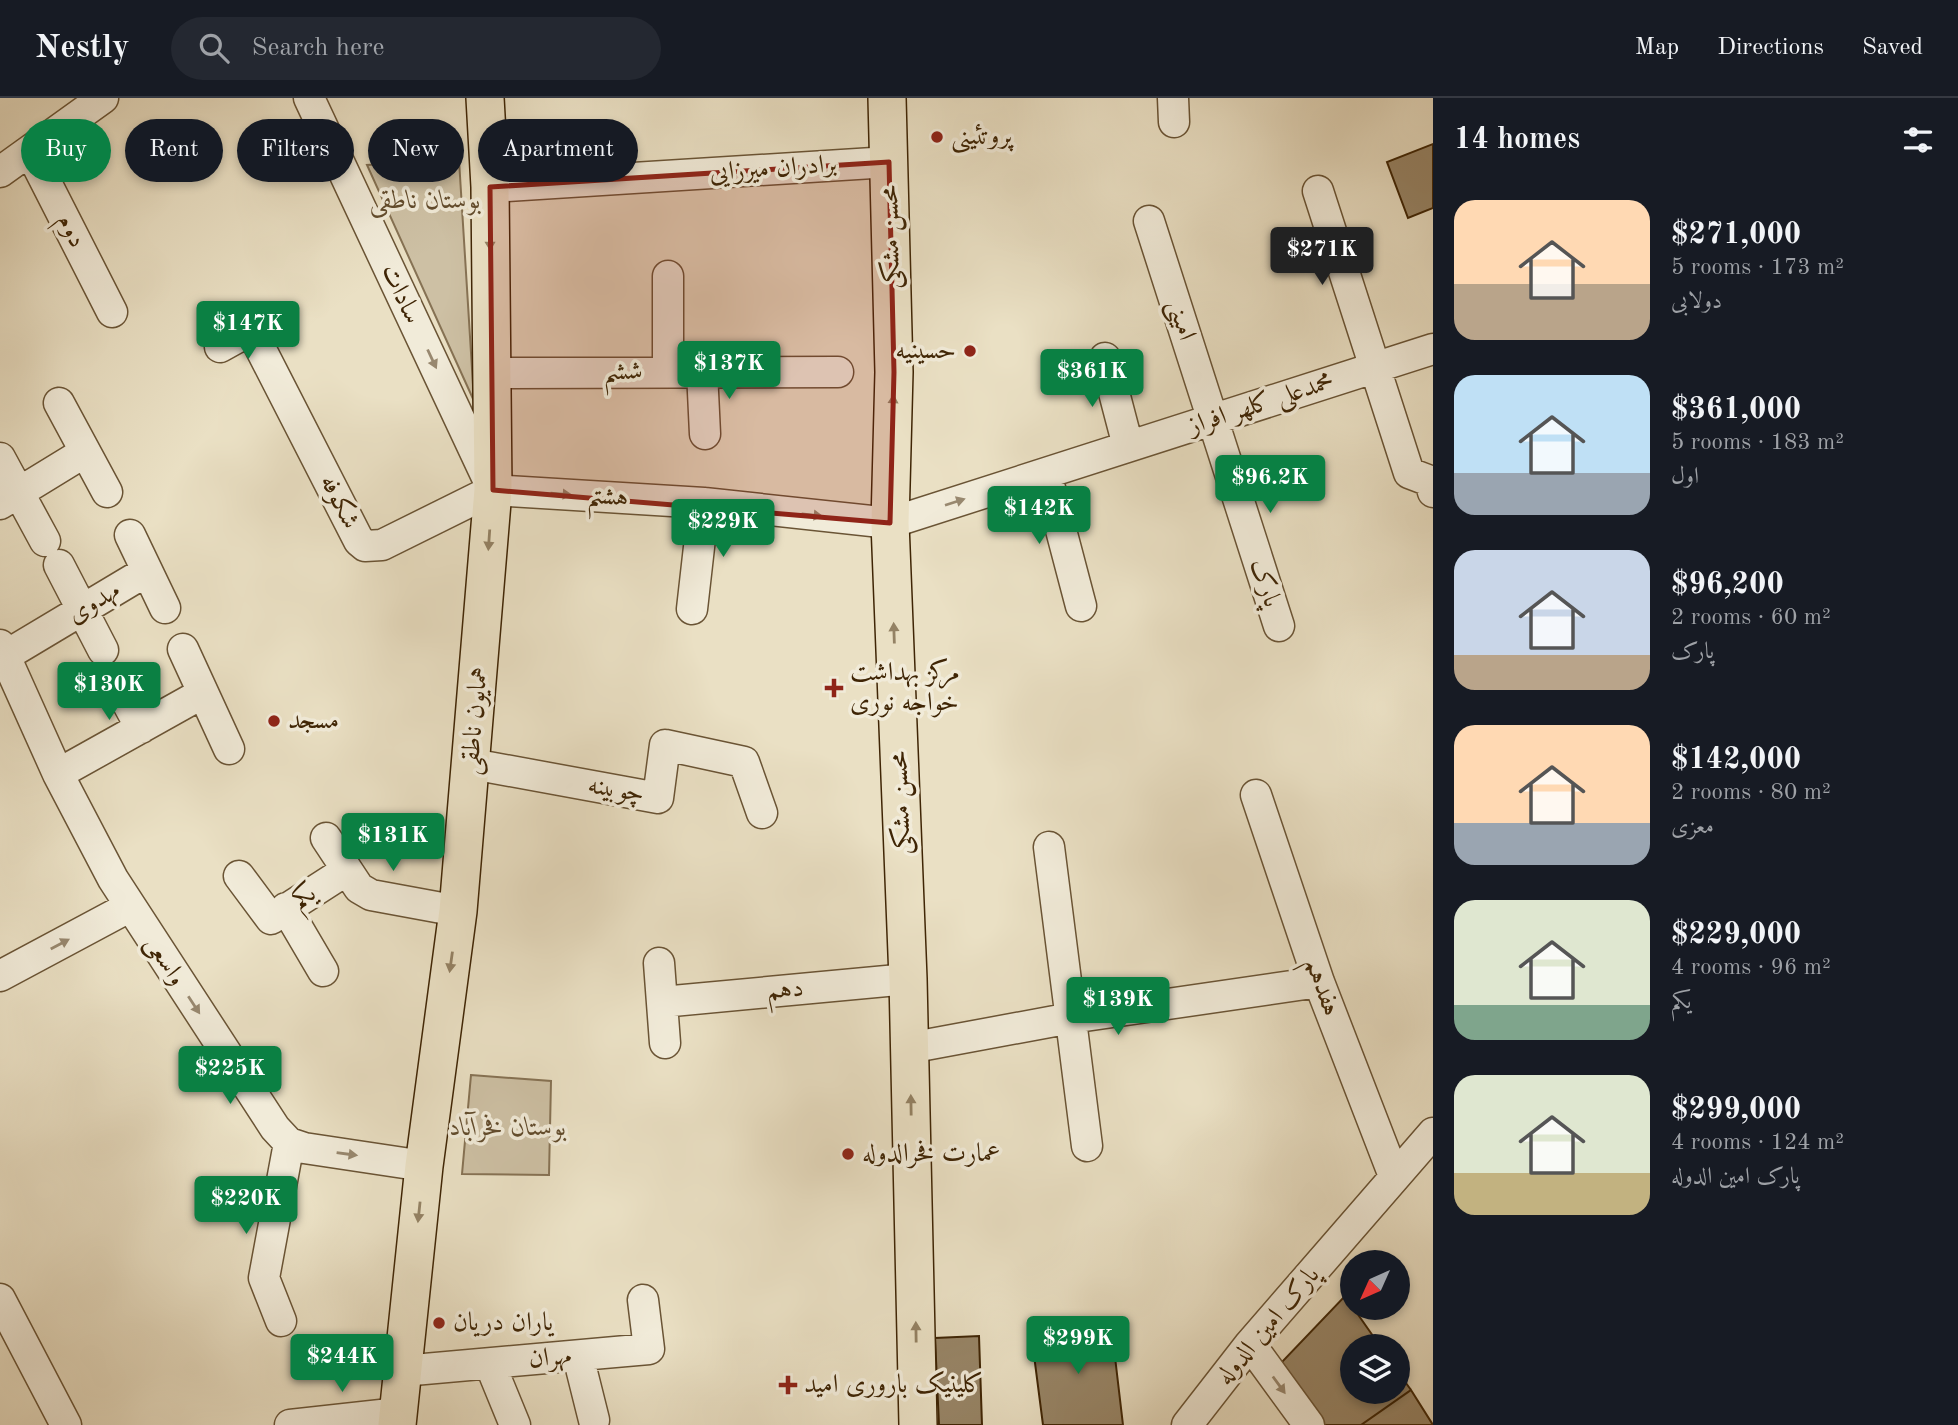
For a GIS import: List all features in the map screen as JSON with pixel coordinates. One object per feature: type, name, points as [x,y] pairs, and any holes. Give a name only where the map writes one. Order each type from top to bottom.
[{"type":"main road","name":"همایون ناطقی","points":[[398,1419],[424,1166],[458,911],[493,490],[490,187],[485,98]]},
{"type":"main road","name":"محسن مشکی","points":[[887,98],[894,372],[890,523],[908,979],[918,1425]]},
{"type":"street","points":[[74,119],[103,98]]},
{"type":"street","name":"سادات","points":[[309,98],[493,490]]},
{"type":"street","points":[[0,172],[21,157]]},
{"type":"street","name":"برادران میرزایی","points":[[490,187],[889,162]]},
{"type":"street","name":"دوم","points":[[46,182],[112,312]]},
{"type":"street","points":[[1318,191],[1409,472],[1430,481],[1433,492]]},
{"type":"street","name":"امینی","points":[[1149,220],[1212,419]]},
{"type":"street","points":[[668,276],[668,371]]},
{"type":"street","name":"شکوفه","points":[[220,347],[251,330],[359,541],[365,546],[382,545],[493,490]]},
{"type":"street","name":"محمدعلی کلهر افراز","points":[[890,523],[1433,349]]},
{"type":"street","points":[[1105,358],[1128,446]]},
{"type":"street","points":[[702,371],[705,434]]},
{"type":"street","name":"ششم","points":[[492,373],[838,372]]},
{"type":"street","points":[[59,403],[107,492]]},
{"type":"street","name":"پارک","points":[[1212,419],[1279,626]]},
{"type":"street","points":[[10,498],[85,452]]},
{"type":"street","points":[[0,458],[10,498],[52,553],[103,650]]},
{"type":"street","points":[[1046,473],[1081,606]]},
{"type":"street","name":"هشتم","points":[[493,490],[704,503],[890,523]]},
{"type":"street","points":[[692,609],[704,503]]},
{"type":"street","points":[[130,535],[165,608]]},
{"type":"street","name":"مهدوی","points":[[3,650],[83,610],[147,571]]},
{"type":"street","points":[[183,649],[229,749]]},
{"type":"street","name":"واسعی","points":[[3,650],[58,774],[130,907],[275,1128],[289,1143]]},
{"type":"street","points":[[122,693],[141,728]]},
{"type":"street","points":[[58,774],[203,693]]},
{"type":"street","name":"چوبینه","points":[[471,764],[659,798],[665,745],[744,762],[762,813]]},
{"type":"street","name":"هفدهم","points":[[1256,795],[1319,982],[1394,1176]]},
{"type":"street","points":[[326,838],[359,888],[371,895],[458,911]]},
{"type":"street","points":[[1049,847],[1087,1146]]},
{"type":"street","name":"یکم","points":[[239,876],[271,919],[346,870]]},
{"type":"street","points":[[0,975],[130,907]]},
{"type":"street","points":[[286,908],[323,971]]},
{"type":"street","points":[[659,963],[665,1043]]},
{"type":"street","name":"دهم","points":[[662,1002],[908,979]]},
{"type":"street","points":[[909,1048],[1071,1018],[1319,982]]},
{"type":"street","name":"پارک امین الدوله","points":[[1187,1425],[1250,1344],[1433,1133]]},
{"type":"street","points":[[281,1321],[264,1278],[289,1143],[304,1148],[424,1166]]},
{"type":"street","points":[[0,1299],[66,1425]]},
{"type":"street","name":"مهران","points":[[402,1371],[649,1349],[643,1300]]},
{"type":"street","points":[[1250,1344],[1309,1425]]},
{"type":"street","points":[[578,1356],[594,1420]]},
{"type":"street","points":[[490,1364],[515,1425]]},
{"type":"street","points":[[290,1425],[398,1419]]},
{"type":"highlighted area","points":[[889,162],[894,372],[890,523],[493,490],[490,187]]},
{"type":"green space","name":"بوستان ناطقی","points":[[375,182],[460,182],[474,401]]},
{"type":"green space","name":"بوستان فخرآباد","points":[[471,1075],[551,1081],[549,1175],[462,1174]]},
{"type":"building","points":[[1433,144],[1433,208],[1408,218],[1387,162]]},
{"type":"building","points":[[1340,1301],[1340,1320],[1362,1320],[1372,1334],[1340,1334],[1340,1404],[1391,1404],[1361,1425],[1322,1425],[1280,1364]]},
{"type":"building","points":[[1111,1323],[1123,1425],[1043,1425],[1031,1332]]},
{"type":"building","points":[[979,1336],[982,1425],[939,1425],[935,1338]]},
{"type":"building","points":[[1410,1391],[1433,1425],[1361,1425],[1391,1404],[1410,1404]]},
{"type":"place","name":"پروتئینی","points":[[937,137]]},
{"type":"place","name":"حسینیه","points":[[970,351]]},
{"type":"place","name":"مرکز بهداشت خواجه نوری","points":[[834,688]]},
{"type":"place","name":"مسجد","points":[[274,721]]},
{"type":"place","name":"عمارت فخرالدوله","points":[[848,1154]]},
{"type":"place","name":"یاران دریان","points":[[439,1323]]},
{"type":"place","name":"کلینیک باروری امید","points":[[788,1385]]}]
